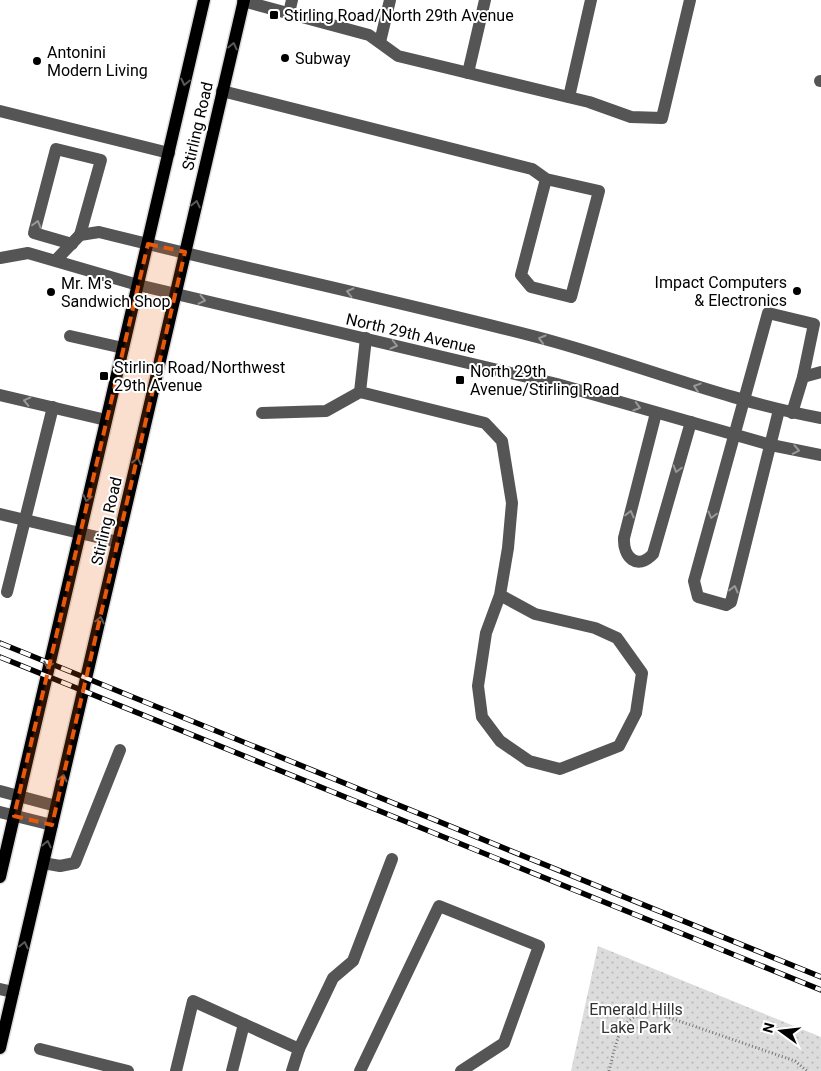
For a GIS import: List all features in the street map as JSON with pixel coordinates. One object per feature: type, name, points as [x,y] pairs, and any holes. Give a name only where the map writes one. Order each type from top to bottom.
[{"type":"main road","name":"Stirling Road","points":[[0,877],[204,0]]},
{"type":"main road","name":"Stirling Road","points":[[0,1048],[243,0]]},
{"type":"street","points":[[243,0],[369,35],[398,56],[569,97],[631,117],[662,118],[690,0]]},
{"type":"street","points":[[289,13],[292,0]]},
{"type":"street","points":[[380,42],[390,0]]},
{"type":"street","points":[[468,73],[485,0]]},
{"type":"street","points":[[569,97],[592,0]]},
{"type":"street","points":[[222,91],[532,169],[546,179],[599,191],[571,297],[531,287],[521,275],[546,179]]},
{"type":"street","points":[[0,111],[169,153]]},
{"type":"street","name":"North 29th Avenue","points":[[76,240],[101,160],[56,149],[34,233],[76,240],[99,232],[185,252],[535,336],[744,401],[821,418]]},
{"type":"street","points":[[56,260],[76,240]]},
{"type":"street","name":"North 29th Avenue","points":[[0,258],[28,253],[138,285],[557,384],[770,445],[821,454]]},
{"type":"street","points":[[779,410],[731,602],[726,605],[698,597],[694,581],[768,313],[814,324],[792,413]]},
{"type":"street","points":[[70,336],[123,348]]},
{"type":"street","points":[[360,392],[366,338]]},
{"type":"street","points":[[802,377],[821,372]]},
{"type":"street","points":[[262,413],[326,411],[360,392],[485,423],[502,441],[512,504],[508,548],[500,594],[486,633],[478,686],[482,717],[500,741],[528,761],[560,769],[619,746],[636,713],[642,673],[617,638],[595,628],[535,614],[500,594]]},
{"type":"street","points":[[0,395],[106,420]]},
{"type":"street","points":[[7,592],[53,407]]},
{"type":"street","points":[[656,413],[624,538],[623,548],[626,556],[633,560],[641,562],[648,560],[653,554],[691,422]]},
{"type":"street","points":[[0,514],[118,542]]},
{"type":"street","points":[[43,863],[60,866],[75,863],[120,750]]},
{"type":"street","points":[[0,791],[56,806]]},
{"type":"street","points":[[0,812],[52,825]]},
{"type":"street","points":[[292,1071],[299,1049],[333,978],[354,961],[392,859]]},
{"type":"street","points":[[360,1071],[439,906],[539,946],[504,1043],[462,1071]]},
{"type":"street","points":[[0,989],[13,992]]},
{"type":"street","points":[[176,1071],[193,1001],[299,1049]]},
{"type":"street","points":[[232,1071],[244,1024]]},
{"type":"street","points":[[40,1049],[128,1071]]},
{"type":"path","points":[[609,1071],[624,1024],[632,1017],[653,1012],[795,1061],[807,1071]]},
{"type":"highlighted area","points":[[148,244],[185,252],[52,825],[14,816]]},
{"type":"green space","name":"Emerald Hills Lake Park","points":[[598,946],[821,1037],[821,1071],[571,1071]]},
{"type":"railway","points":[[0,643],[821,977]]},
{"type":"railway","points":[[0,657],[821,990]]},
{"type":"place","name":"Stirling Road/North 29th Avenue","points":[[274,15]]},
{"type":"place","name":"Subway","points":[[285,58]]},
{"type":"place","name":"Antonini Modern Living","points":[[37,61]]},
{"type":"place","name":"Impact Computers & Electronics","points":[[797,291]]},
{"type":"place","name":"Mr. M's Sandwich Shop","points":[[51,292]]},
{"type":"place","name":"Stirling Road/Northwest 29th Avenue","points":[[104,376]]},
{"type":"place","name":"North 29th Avenue/Stirling Road","points":[[460,380]]}]
